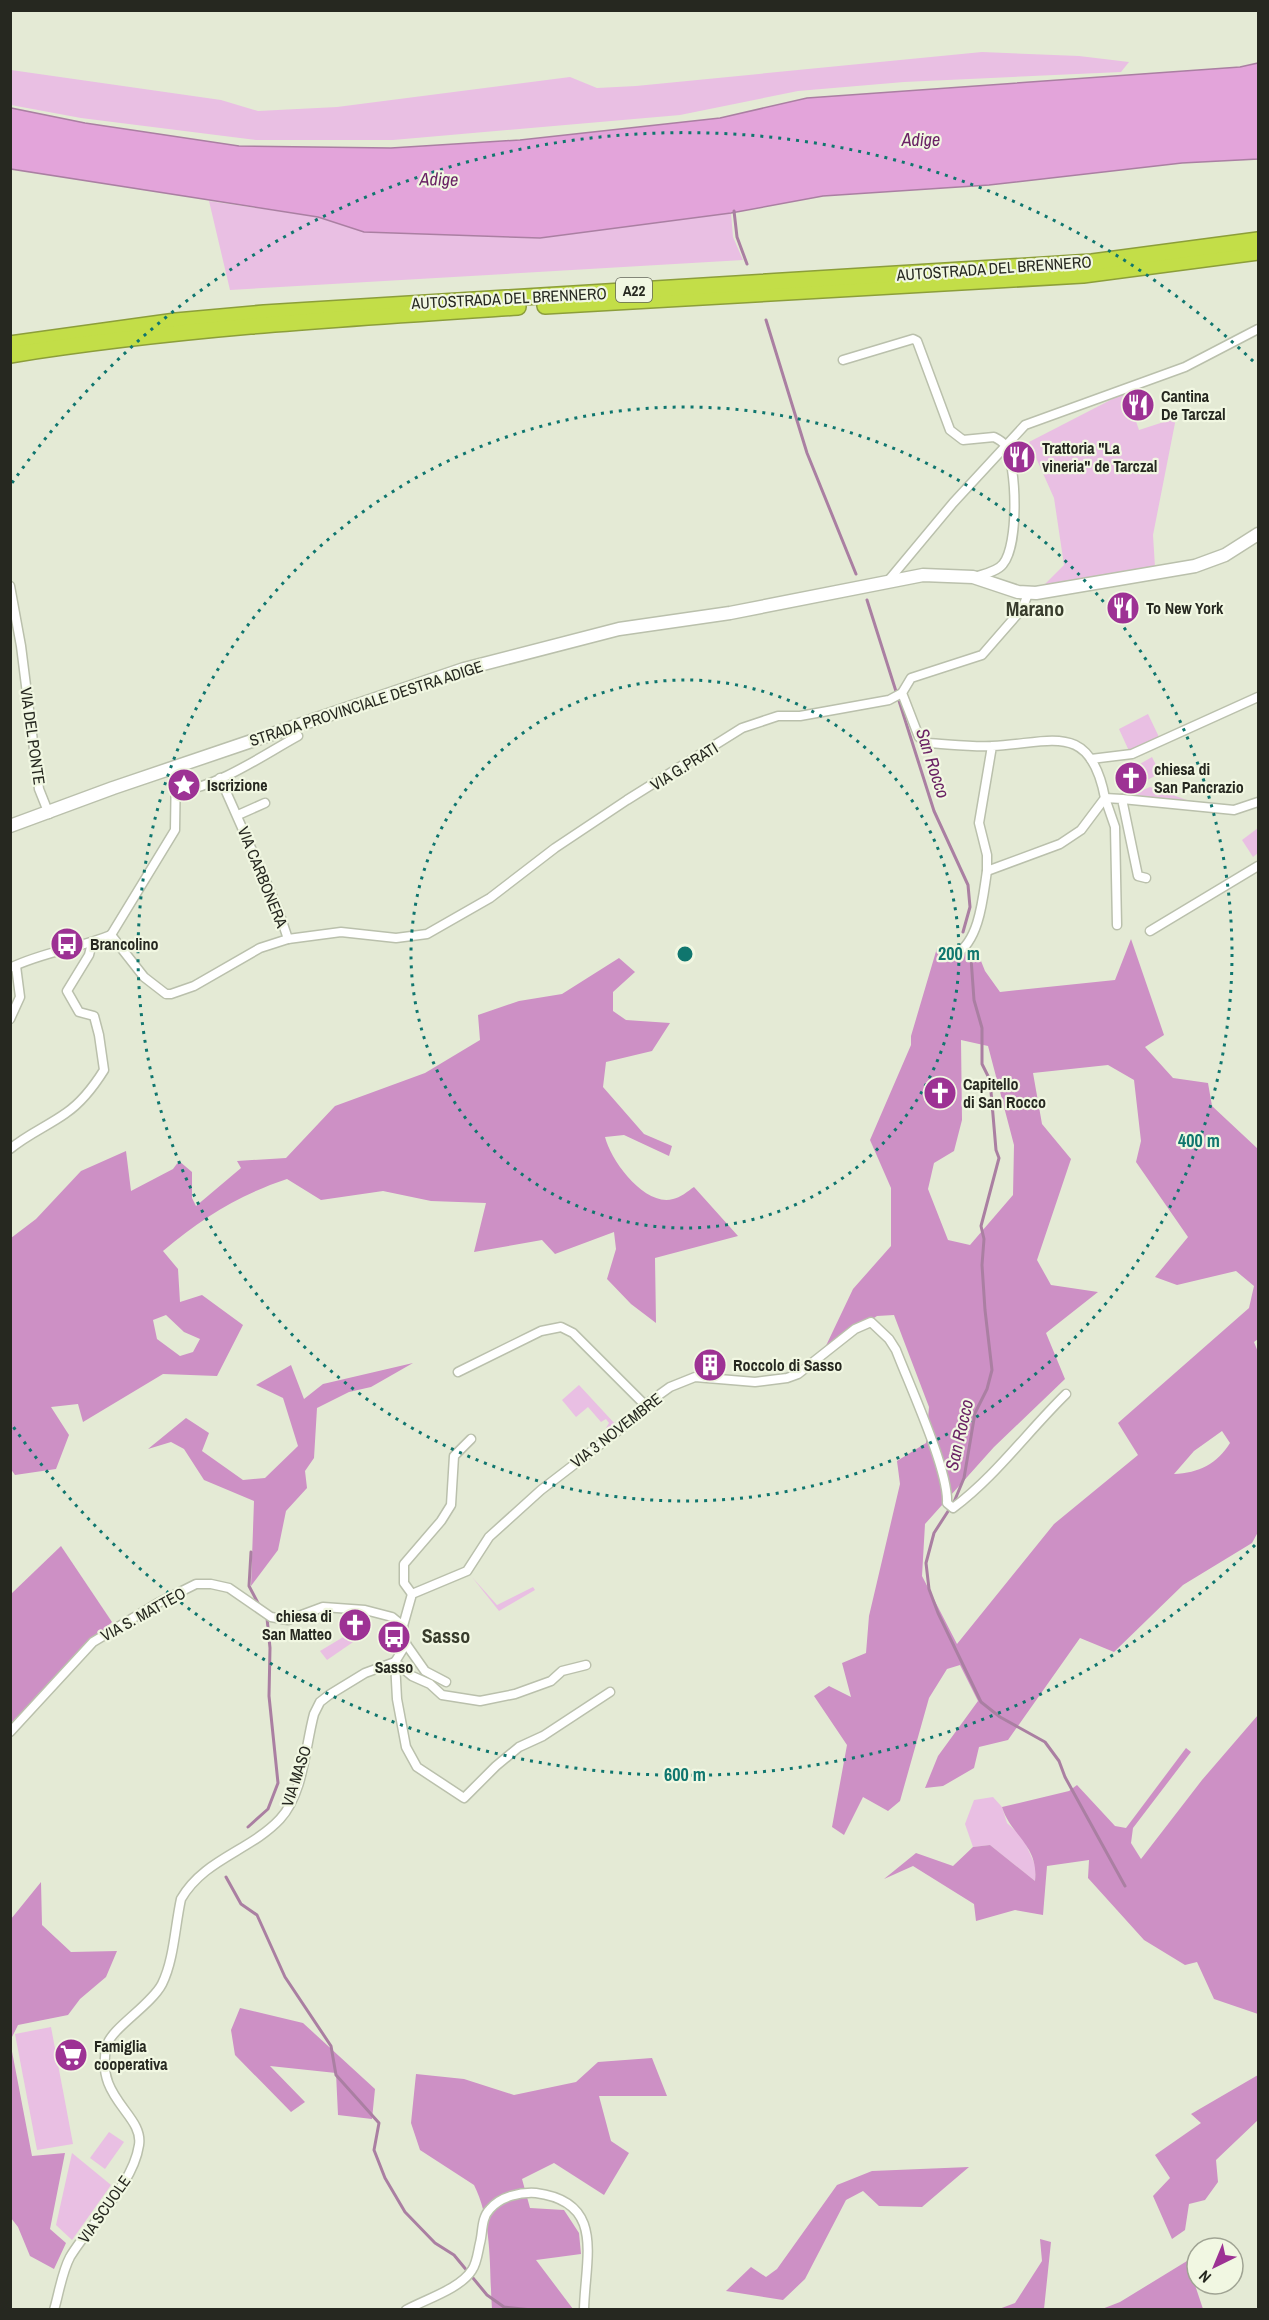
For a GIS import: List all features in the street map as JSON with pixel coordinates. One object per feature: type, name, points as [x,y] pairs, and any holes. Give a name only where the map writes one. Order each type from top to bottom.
[{"type":"highway","name":"AUTOSTRADA DEL BRENNERO","points":[[10,344],[166,322],[253,314],[1092,262],[1186,252],[1258,240]]},
{"type":"highway","name":"AUTOSTRADA DEL BRENNERO","points":[[10,356],[122,339],[265,324],[1083,275],[1258,252]]},
{"type":"main road","points":[[1028,594],[1195,567],[1225,555],[1258,534]]},
{"type":"main road","name":"STRADA PROVINCIALE DESTRA ADIGE","points":[[10,826],[49,814],[176,766],[464,669],[619,629],[730,613],[923,575],[973,577],[1028,594]]},
{"type":"street","points":[[888,581],[953,502],[1025,425],[1185,367],[1258,329]]},
{"type":"street","points":[[843,360],[913,339],[916,341],[950,430],[963,440],[994,437],[1005,445],[1011,462],[1013,483],[1011,547],[1004,563],[996,569],[973,577]]},
{"type":"street","name":"VIA DEL PONTE","points":[[10,586],[21,646],[39,789],[49,814]]},
{"type":"street","points":[[1028,594],[1022,609],[982,656],[911,678],[896,697],[919,736],[927,743],[992,746],[1062,740],[1078,745],[1090,759],[1103,786],[1115,827],[1117,925]]},
{"type":"street","name":"VIA G.PRATI","points":[[111,935],[144,977],[166,994],[171,994],[194,986],[260,948],[288,939],[331,932],[396,938],[427,934],[490,898],[555,848],[742,728],[778,716],[800,716],[896,697]]},
{"type":"street","points":[[1090,759],[1132,754],[1258,697]]},
{"type":"street","points":[[178,792],[220,778],[298,736]]},
{"type":"street","points":[[956,954],[968,943],[974,932],[987,871],[987,855],[979,823],[992,746]]},
{"type":"street","points":[[10,1018],[20,997],[13,967],[38,955],[92,943],[111,935],[175,830],[178,792],[176,766]]},
{"type":"street","name":"VIA CARBONERA","points":[[220,778],[238,815],[288,939]]},
{"type":"street","points":[[987,871],[1060,844],[1081,830],[1105,798]]},
{"type":"street","points":[[1105,798],[1234,810],[1258,802]]},
{"type":"street","points":[[1122,799],[1132,843],[1134,867],[1138,876],[1146,878]]},
{"type":"street","name":"VIA CARBONERA","points":[[238,815],[265,803]]},
{"type":"street","points":[[1150,931],[1258,866]]},
{"type":"street","points":[[10,1149],[22,1138],[68,1112],[92,1089],[104,1070],[94,1016],[80,1012],[67,991],[89,955],[92,943]]},
{"type":"street","name":"VIA 3 NOVEMBRE","points":[[412,1594],[467,1571],[489,1537],[561,1474],[623,1427],[645,1404],[670,1387],[695,1377],[755,1382],[772,1381],[798,1374],[855,1329],[871,1322],[889,1339],[896,1350],[934,1450],[946,1487],[949,1505],[954,1508],[985,1480],[1031,1428],[1066,1394]]},
{"type":"street","points":[[458,1372],[541,1331],[561,1327],[573,1334],[645,1404]]},
{"type":"street","points":[[446,1682],[425,1671],[406,1644],[403,1626],[412,1594],[404,1583],[404,1564],[441,1521],[451,1505],[454,1456],[471,1439]]},
{"type":"street","name":"VIA S. MATTEO","points":[[10,1732],[93,1642],[158,1603],[196,1584],[211,1584],[229,1588],[272,1617],[288,1620],[322,1607],[354,1609],[392,1617],[403,1626]]},
{"type":"street","points":[[406,1644],[395,1662],[397,1699],[406,1747],[417,1767],[464,1798],[519,1747],[543,1736],[610,1692]]},
{"type":"street","points":[[395,1662],[442,1695],[480,1701],[515,1694],[551,1681],[562,1671],[586,1665]]},
{"type":"street","name":"VIA MASO","points":[[187,1888],[209,1867],[281,1818],[291,1803],[314,1714],[320,1702],[366,1673],[395,1662]]},
{"type":"street","name":"VIA SCUOLE","points":[[54,2310],[69,2259],[125,2181],[137,2155],[140,2141],[137,2127],[120,2106],[108,2085],[104,2062],[108,2042],[149,2002],[162,1984],[181,1899],[187,1888]]},
{"type":"street","points":[[406,2310],[462,2281],[473,2269],[482,2240],[481,2229],[489,2209],[508,2196],[528,2192],[553,2196],[569,2203],[585,2220],[588,2233],[584,2310]]},
{"type":"shaded area","points":[[982,52],[1079,56],[1129,62],[1121,72],[904,82],[798,91],[680,115],[393,140],[256,140],[81,118],[11,105],[11,70],[221,100],[258,111],[337,107],[570,77],[597,88],[636,86]]},
{"type":"shaded area","points":[[209,201],[318,217],[364,232],[540,238],[731,213],[733,237],[743,260],[230,290]]},
{"type":"shaded area","points":[[1126,392],[1139,430],[1176,418],[1153,535],[1155,567],[1053,588],[1044,585],[1064,565],[1054,498],[1029,442]]},
{"type":"shaded area","points":[[1148,714],[1159,737],[1129,751],[1119,729]]},
{"type":"shaded area","points":[[1152,757],[1160,773],[1144,782],[1137,771],[1134,773],[1131,769]]},
{"type":"shaded area","points":[[1150,787],[1198,804],[1129,796]]},
{"type":"shaded area","points":[[1258,828],[1258,853],[1253,857],[1242,840]]},
{"type":"shaded area","points":[[1131,939],[1164,1035],[1145,1047],[1173,1078],[1208,1083],[1212,1106],[1258,1149],[1258,1339],[1254,1342],[1258,1352],[1258,1532],[1252,1543],[1183,1585],[1114,1652],[1080,1638],[1008,1740],[979,1747],[974,1768],[943,1786],[925,1788],[938,1756],[978,1701],[960,1665],[947,1669],[929,1698],[900,1801],[888,1811],[863,1797],[844,1835],[832,1827],[847,1745],[814,1696],[829,1686],[851,1697],[842,1663],[866,1653],[869,1616],[900,1484],[897,1461],[926,1443],[929,1407],[894,1315],[877,1316],[823,1352],[853,1289],[891,1246],[891,1188],[870,1140],[911,1045],[911,1036],[937,948],[977,951],[985,971],[1000,992],[1115,980]],"holes":[[[961,1040],[988,1046],[1014,1145],[1013,1195],[970,1245],[948,1240],[928,1189],[934,1163],[954,1151],[962,1120]],[[1108,1065],[1134,1080],[1141,1141],[1136,1162],[1188,1237],[1155,1277],[1177,1285],[1236,1271],[1254,1286],[1249,1308],[1118,1423],[1138,1455],[1054,1524],[957,1644],[922,1576],[925,1524],[994,1447],[1065,1379],[1046,1333],[1098,1292],[1051,1285],[1037,1260],[1071,1159],[1042,1124],[1033,1073]],[[1222,1431],[1230,1443],[1219,1457],[1206,1466],[1191,1472],[1174,1474],[1194,1451]]]},
{"type":"shaded area","points":[[619,958],[635,972],[613,992],[613,1011],[626,1020],[670,1023],[652,1051],[606,1062],[603,1087],[644,1134],[672,1146],[669,1156],[624,1135],[605,1137],[608,1147],[631,1180],[651,1196],[662,1200],[676,1198],[694,1187],[738,1236],[655,1258],[656,1323],[631,1304],[607,1279],[616,1249],[614,1232],[555,1254],[542,1240],[474,1252],[486,1203],[431,1201],[383,1191],[321,1200],[287,1179],[237,1200],[192,1228],[163,1251],[178,1269],[180,1302],[202,1295],[243,1325],[217,1376],[163,1374],[83,1422],[78,1404],[51,1407],[69,1435],[56,1469],[15,1475],[10,1468],[11,1238],[36,1219],[81,1171],[126,1151],[131,1191],[173,1169],[179,1161],[192,1172],[192,1198],[196,1206],[241,1168],[237,1161],[286,1158],[335,1106],[425,1073],[480,1040],[478,1015],[519,1001],[562,994]],"holes":[[[166,1315],[184,1332],[200,1339],[193,1352],[180,1356],[157,1339],[153,1320]]]},
{"type":"shaded area","points":[[413,1363],[371,1387],[349,1392],[317,1408],[314,1458],[305,1471],[307,1488],[286,1511],[278,1550],[251,1586],[254,1501],[204,1480],[184,1449],[171,1442],[148,1449],[186,1418],[209,1433],[202,1451],[243,1480],[265,1478],[298,1446],[283,1398],[256,1385],[291,1365],[304,1399],[323,1384]]},
{"type":"shaded area","points":[[579,1385],[616,1425],[608,1430],[606,1428],[609,1423],[606,1419],[601,1422],[588,1407],[576,1417],[562,1400]]},
{"type":"shaded area","points":[[61,1546],[112,1622],[11,1723],[11,1594]]},
{"type":"shaded area","points":[[472,1577],[497,1605],[533,1587],[535,1590],[499,1611]]},
{"type":"shaded area","points":[[350,1633],[356,1640],[327,1660],[320,1651]]},
{"type":"shaded area","points":[[1258,1715],[1258,2014],[1214,1999],[1197,1962],[1185,1965],[1144,1940],[1088,1878],[1089,1860],[1047,1866],[1043,1915],[1015,1910],[976,1921],[974,1904],[913,1866],[884,1879],[916,1853],[953,1866],[973,1847],[990,1845],[1035,1881],[1033,1858],[1029,1849],[1006,1817],[1002,1807],[1069,1791],[1077,1785],[1115,1826],[1126,1828],[1186,1748],[1191,1752],[1133,1828],[1131,1843],[1141,1859],[1202,1780]]},
{"type":"shaded area","points":[[993,1797],[1002,1807],[1007,1823],[1023,1838],[1036,1867],[1035,1881],[990,1845],[973,1847],[965,1824],[974,1800]]},
{"type":"shaded area","points":[[41,1882],[42,1925],[71,1952],[117,1951],[106,1977],[80,1999],[68,2015],[18,2025],[11,2039],[11,1919]]},
{"type":"shaded area","points":[[240,2008],[303,2023],[375,2089],[372,2119],[338,2115],[336,2073],[270,2066],[305,2102],[291,2112],[235,2055],[231,2030]]},
{"type":"shaded area","points":[[51,2027],[73,2144],[37,2150],[15,2034]]},
{"type":"shaded area","points":[[10,2041],[32,2156],[65,2153],[50,2229],[66,2243],[54,2269],[30,2256],[18,2227],[11,2218]]},
{"type":"shaded area","points":[[652,2058],[667,2096],[599,2096],[611,2141],[629,2153],[604,2195],[554,2163],[522,2179],[530,2208],[564,2210],[579,2233],[581,2254],[536,2260],[573,2309],[492,2309],[489,2246],[480,2200],[474,2185],[420,2150],[411,2123],[416,2074],[464,2079],[514,2095],[576,2082],[598,2062]]},
{"type":"shaded area","points":[[1258,2075],[1258,2120],[1216,2160],[1218,2182],[1205,2200],[1189,2204],[1185,2230],[1172,2239],[1153,2196],[1170,2178],[1155,2155],[1201,2123],[1191,2114]]},
{"type":"shaded area","points":[[109,2132],[124,2142],[105,2169],[90,2158]]},
{"type":"shaded area","points":[[72,2153],[111,2185],[72,2240],[56,2225]]},
{"type":"shaded area","points":[[969,2167],[922,2207],[879,2206],[863,2191],[846,2200],[805,2279],[783,2300],[726,2291],[751,2267],[766,2277],[777,2269],[837,2185],[872,2171]]},
{"type":"shaded area","points":[[1040,2239],[1051,2242],[1044,2309],[999,2309],[1015,2303],[1042,2261]]},
{"type":"shaded area","points":[[1185,2262],[1185,2296],[1199,2296],[1203,2309],[1102,2309],[1120,2302]]},
{"type":"water","name":"Adige","points":[[1258,63],[1258,159],[1182,163],[989,185],[823,196],[731,213],[540,238],[364,232],[318,217],[11,169],[11,108],[85,123],[239,146],[391,148],[520,140],[720,118],[807,98],[1240,67]]},
{"type":"waterway","points":[[734,211],[737,237],[747,264]]},
{"type":"waterway","points":[[766,320],[807,453],[856,574]]},
{"type":"waterway","name":"San Rocco","points":[[867,600],[934,811],[968,885],[970,907],[963,932]]},
{"type":"waterway","name":"San Rocco","points":[[971,958],[974,1000],[982,1028],[982,1064],[990,1080],[996,1150],[999,1158],[981,1226],[984,1239],[982,1265],[985,1310],[992,1370],[987,1389],[975,1413],[964,1478],[954,1502],[934,1533],[926,1563],[929,1589],[938,1613],[981,1702],[1000,1717],[1045,1742],[1059,1761],[1065,1777],[1125,1886]]},
{"type":"waterway","points":[[251,1552],[249,1586],[259,1605]]},
{"type":"waterway","points":[[248,1827],[268,1809],[278,1783],[269,1696],[270,1648],[267,1618]]},
{"type":"waterway","points":[[226,1877],[241,1904],[257,1915],[285,1977],[331,2046],[336,2075],[379,2123],[374,2150],[385,2178],[405,2212],[435,2243],[454,2255],[487,2295],[504,2307],[532,2310]]},
{"type":"place","name":"Cantina De Tarczal","points":[[1138,405]]},
{"type":"place","name":"Trattoria \"La vineria\" de Tarczal","points":[[1019,457]]},
{"type":"place","name":"To New York","points":[[1123,608]]},
{"type":"place","name":"chiesa di San Pancrazio","points":[[1131,778]]},
{"type":"place","name":"Iscrizione","points":[[184,785]]},
{"type":"place","name":"Brancolino","points":[[67,944]]},
{"type":"place","name":"Capitello di San Rocco","points":[[940,1093]]},
{"type":"place","name":"Roccolo di Sasso","points":[[710,1365]]},
{"type":"place","name":"chiesa di San Matteo","points":[[355,1625]]},
{"type":"place","name":"Sasso","points":[[394,1637]]},
{"type":"place","name":"Famiglia cooperativa","points":[[71,2055]]},
{"type":"district","name":"Marano","points":[[1035,608]]},
{"type":"district","name":"Sasso","points":[[446,1635]]}]
